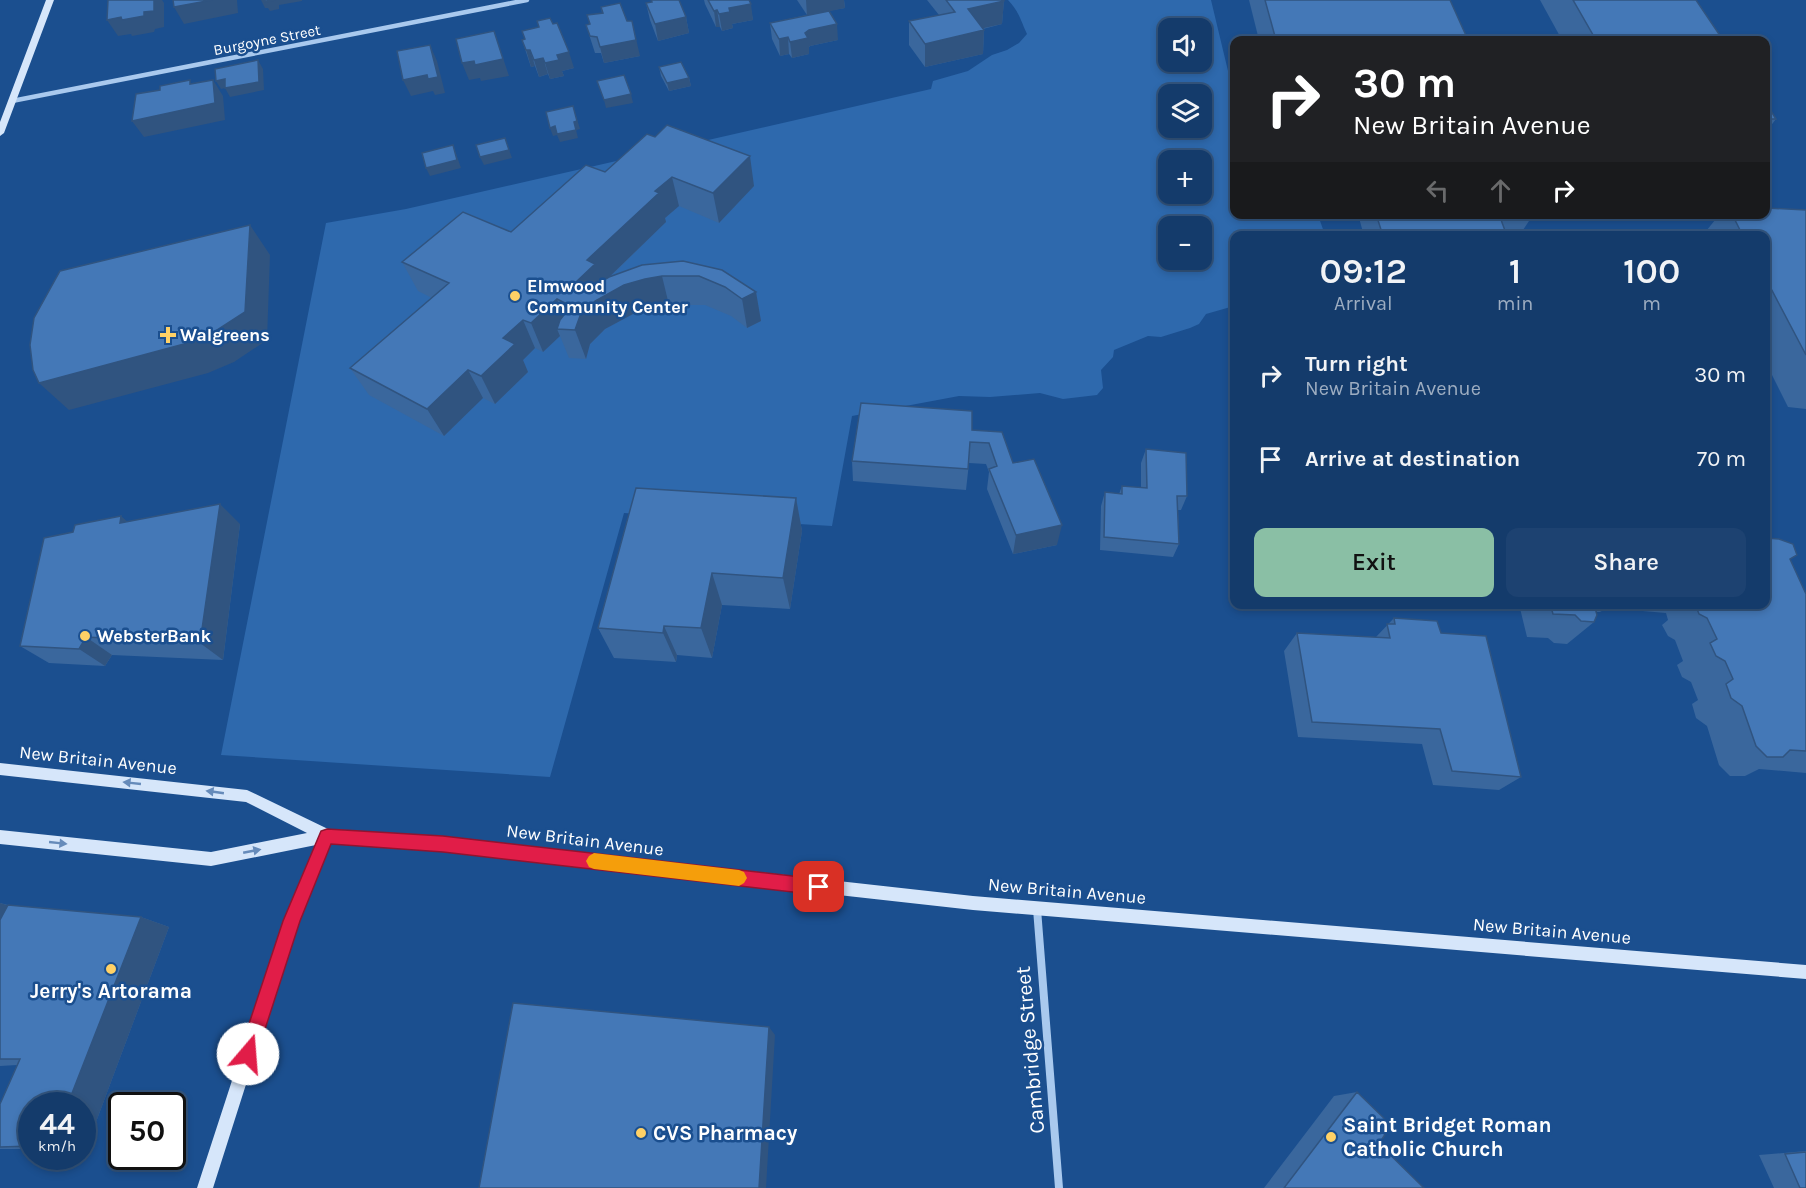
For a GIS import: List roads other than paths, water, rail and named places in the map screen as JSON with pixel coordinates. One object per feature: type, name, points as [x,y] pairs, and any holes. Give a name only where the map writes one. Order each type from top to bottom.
[{"type":"main road","points":[[0,133],[50,0]]},
{"type":"main road","name":"New Britain Avenue","points":[[0,769],[247,796],[327,836]]},
{"type":"main road","points":[[205,1188],[291,921],[327,836]]},
{"type":"main road","name":"New Britain Avenue","points":[[0,837],[212,859],[327,836],[443,844],[880,894],[1806,972]]},
{"type":"street","name":"Burgoyne Street","points":[[12,101],[527,0]]},
{"type":"street","name":"Cambridge Street","points":[[1037,908],[1059,1188]]},
{"type":"place","name":"Elmwood Community Center","points":[[515,296]]},
{"type":"place","name":"Walgreens","points":[[168,335]]},
{"type":"place","name":"WebsterBank","points":[[85,636]]},
{"type":"place","name":"Jerry's Artorama","points":[[111,969]]},
{"type":"place","name":"CVS Pharmacy","points":[[641,1133]]},
{"type":"place","name":"Saint Bridget Roman Catholic Church","points":[[1331,1137]]}]
